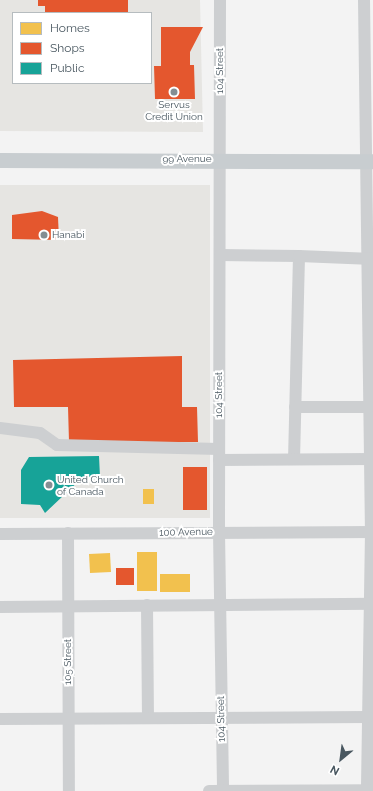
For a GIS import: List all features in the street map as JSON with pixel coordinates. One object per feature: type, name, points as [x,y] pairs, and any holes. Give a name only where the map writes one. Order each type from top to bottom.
[{"type":"main road","name":"99 Avenue","points":[[0,160],[221,159],[370,161]]},
{"type":"street","name":"104 Street","points":[[220,0],[221,159],[219,532],[223,791]]},
{"type":"street","points":[[209,791],[369,790],[368,717],[372,604],[371,459],[369,407],[370,161],[364,0]]},
{"type":"street","points":[[220,255],[370,259]]},
{"type":"street","points":[[294,459],[299,256]]},
{"type":"street","points":[[295,407],[369,407]]},
{"type":"street","points":[[0,428],[40,433],[57,445],[294,459],[371,459]]},
{"type":"street","name":"100 Avenue","points":[[0,534],[372,532]]},
{"type":"street","name":"105 Street","points":[[68,533],[69,791]]},
{"type":"street","points":[[0,607],[147,605],[220,607],[372,604]]},
{"type":"street","points":[[147,605],[148,717]]},
{"type":"street","points":[[0,719],[221,716],[368,717]]},
{"type":"shaded area","points":[[0,0],[200,0],[203,132],[0,131]]},
{"type":"shaded area","points":[[0,185],[210,185],[210,518],[0,518]]},
{"type":"building: Homes","points":[[143,489],[154,489],[154,504],[143,504]]},
{"type":"building: Homes","points":[[137,552],[157,552],[157,591],[137,591]]},
{"type":"building: Homes","points":[[110,553],[111,572],[90,573],[89,554]]},
{"type":"building: Homes","points":[[160,574],[190,574],[190,592],[160,592]]},
{"type":"building: Shops","points":[[38,0],[128,0],[128,12],[45,12],[45,6],[38,6]]},
{"type":"building: Shops","points":[[161,27],[203,27],[190,52],[190,65],[194,65],[195,99],[155,99],[154,66],[161,66]]},
{"type":"building: Shops","points":[[42,211],[58,217],[59,240],[12,239],[12,215]]},
{"type":"building: Shops","points":[[182,356],[182,407],[197,407],[198,442],[69,442],[68,407],[14,407],[13,360]]},
{"type":"building: Shops","points":[[183,467],[207,467],[207,510],[183,510]]},
{"type":"building: Shops","points":[[116,568],[134,568],[134,585],[116,585]]},
{"type":"building: Public","name":"United Church of Canada","points":[[99,456],[100,477],[83,477],[45,513],[40,505],[21,504],[21,470],[29,457]]},
{"type":"place","name":"Servus Credit Union","points":[[174,92]]},
{"type":"place","name":"Hanabi","points":[[44,235]]},
{"type":"place","name":"United Church of Canada","points":[[49,485]]}]
